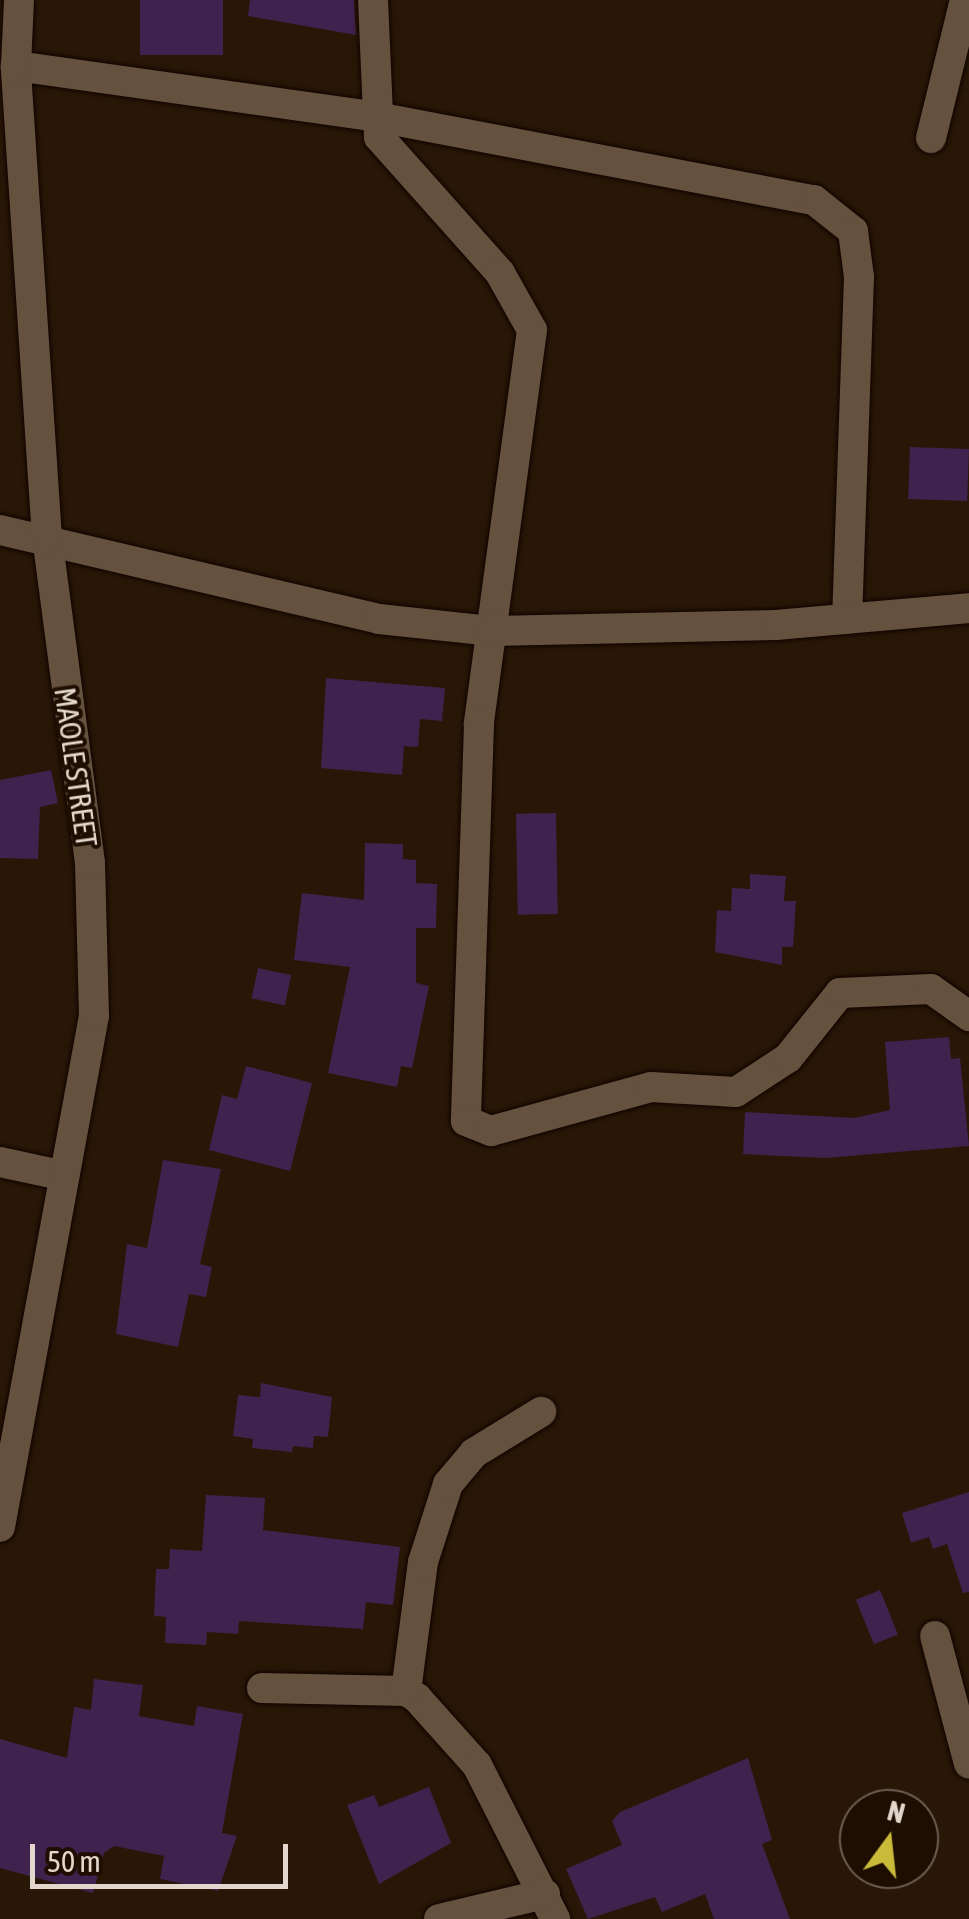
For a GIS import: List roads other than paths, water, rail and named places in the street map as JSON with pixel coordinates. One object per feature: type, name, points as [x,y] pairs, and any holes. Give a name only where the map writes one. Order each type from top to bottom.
[{"type":"street","name":"MAOLE STREET","points":[[0,1528],[7,1431],[64,1176],[94,1016],[90,863],[46,538],[16,66],[19,0]]},
{"type":"street","points":[[374,0],[372,116],[379,138],[500,273],[532,330],[479,724],[466,1121],[492,1131],[650,1087],[736,1092],[788,1058],[840,993],[931,989],[969,1016]]},
{"type":"street","points":[[932,138],[966,0]]},
{"type":"street","points":[[16,66],[372,116],[814,200],[853,231],[859,277],[847,619]]},
{"type":"street","points":[[0,530],[379,620],[492,631],[847,619],[969,608]]},
{"type":"street","points":[[0,1162],[64,1176]]},
{"type":"street","points":[[406,1691],[423,1562],[448,1484],[474,1453],[541,1412]]},
{"type":"street","points":[[935,1636],[969,1764]]},
{"type":"street","points":[[262,1688],[406,1691],[477,1765],[550,1906],[439,1919]]}]
